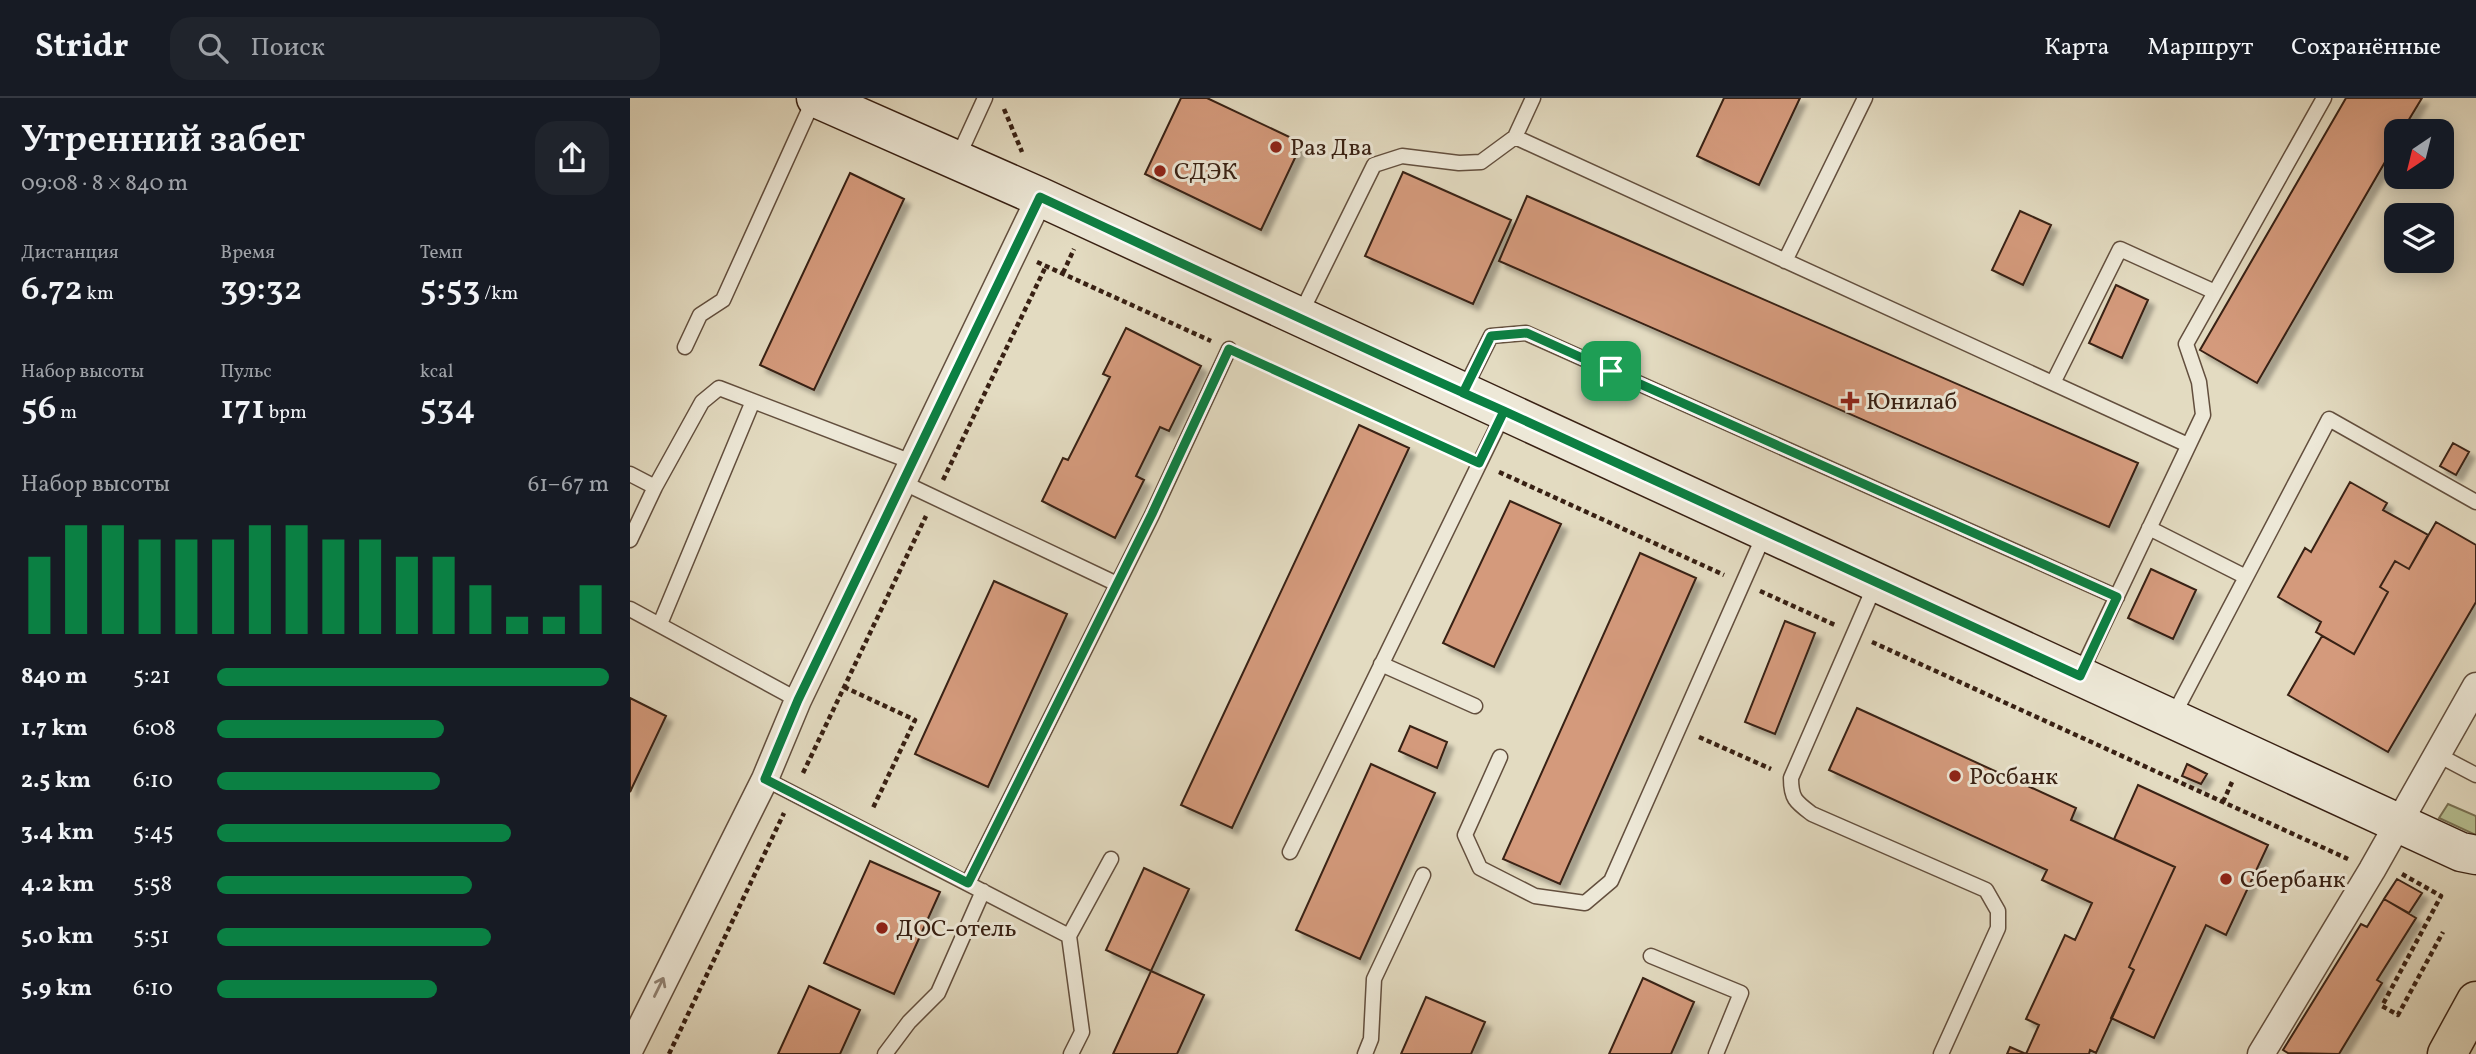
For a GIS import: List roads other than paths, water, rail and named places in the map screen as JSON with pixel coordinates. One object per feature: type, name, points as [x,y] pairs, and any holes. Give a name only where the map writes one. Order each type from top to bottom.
[{"type":"highway","points":[[2447,1054],[2476,1002]]},
{"type":"street","points":[[815,98],[1040,197],[2399,822],[2471,860]]},
{"type":"street","points":[[630,1049],[765,779],[798,700],[1040,197]]},
{"type":"street","points":[[2261,1054],[2372,870],[2476,686]]},
{"type":"lane","points":[[685,347],[701,315],[723,300],[815,98]]},
{"type":"lane","points":[[957,160],[985,98]]},
{"type":"lane","points":[[1299,318],[1374,165],[1402,156],[1459,163],[1481,162],[1515,137],[1533,98]]},
{"type":"lane","points":[[1786,261],[1865,98]]},
{"type":"lane","points":[[2080,676],[2203,415],[2199,382],[2186,344],[2323,98]]},
{"type":"lane","points":[[1515,137],[2188,445]]},
{"type":"lane","points":[[2053,383],[2120,249],[2215,292]]},
{"type":"lane","points":[[1463,393],[1491,336],[1527,333],[2117,597]]},
{"type":"lane","points":[[968,883],[1117,584],[1229,349]]},
{"type":"lane","points":[[630,540],[655,487],[702,402],[719,388],[908,473],[935,497],[1117,584]]},
{"type":"lane","points":[[660,624],[753,401]]},
{"type":"lane","points":[[1290,852],[1504,411]]},
{"type":"lane","points":[[2172,718],[2329,419],[2476,502]]},
{"type":"lane","points":[[630,474],[655,487]]},
{"type":"lane","points":[[2149,528],[2246,577]]},
{"type":"lane","points":[[1500,757],[1465,835],[1480,868],[1535,896],[1585,903],[1611,881],[1766,532]]},
{"type":"lane","points":[[1876,583],[1791,778],[1791,789],[1795,802],[1812,814],[1986,890],[1998,911],[1998,928],[1941,1054]]},
{"type":"lane","points":[[630,609],[798,700]]},
{"type":"lane","points":[[1381,664],[1475,706]]},
{"type":"lane","points":[[2438,755],[2476,775]]},
{"type":"lane","points":[[765,779],[1069,936]]},
{"type":"lane","points":[[1071,1054],[1082,1032],[1069,936],[1111,859]]},
{"type":"lane","points":[[1365,1054],[1371,1039],[1374,979],[1423,875]]},
{"type":"lane","points":[[885,1054],[909,1021],[938,993],[983,891]]},
{"type":"lane","points":[[1651,956],[1741,993],[1716,1054]]},
{"type":"place","name":"Раз Два","points":[[1276,147]]},
{"type":"place","name":"СДЭК","points":[[1160,171]]},
{"type":"place","name":"Юнилаб","points":[[1850,401]]},
{"type":"place","name":"Росбанк","points":[[1955,776]]},
{"type":"place","name":"Сбербанк","points":[[2226,879]]},
{"type":"place","name":"ДОС-отель","points":[[882,928]]}]
